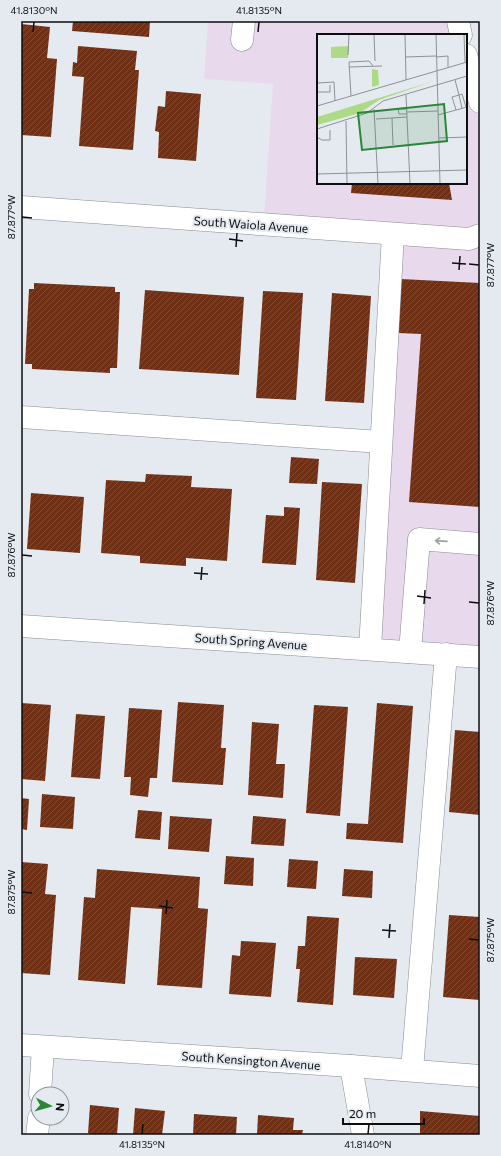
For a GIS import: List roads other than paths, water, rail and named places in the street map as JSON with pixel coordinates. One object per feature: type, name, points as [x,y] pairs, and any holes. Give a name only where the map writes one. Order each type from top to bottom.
[{"type":"street","points":[[458,21],[461,34]]},
{"type":"street","points":[[467,58],[480,102]]},
{"type":"street","name":"South Waiola Avenue","points":[[21,206],[469,239],[480,235]]},
{"type":"street","points":[[370,649],[393,234]]},
{"type":"street","points":[[21,416],[381,442]]},
{"type":"street","points":[[410,652],[419,539],[480,544]]},
{"type":"street","name":"South Spring Avenue","points":[[21,626],[410,652],[480,654]]},
{"type":"street","points":[[412,1070],[446,654]]},
{"type":"street","name":"South Kensington Avenue","points":[[21,1045],[412,1070],[480,1076]]},
{"type":"street","points":[[41,1086],[43,1047]]},
{"type":"street","points":[[351,1066],[364,1135]]}]
